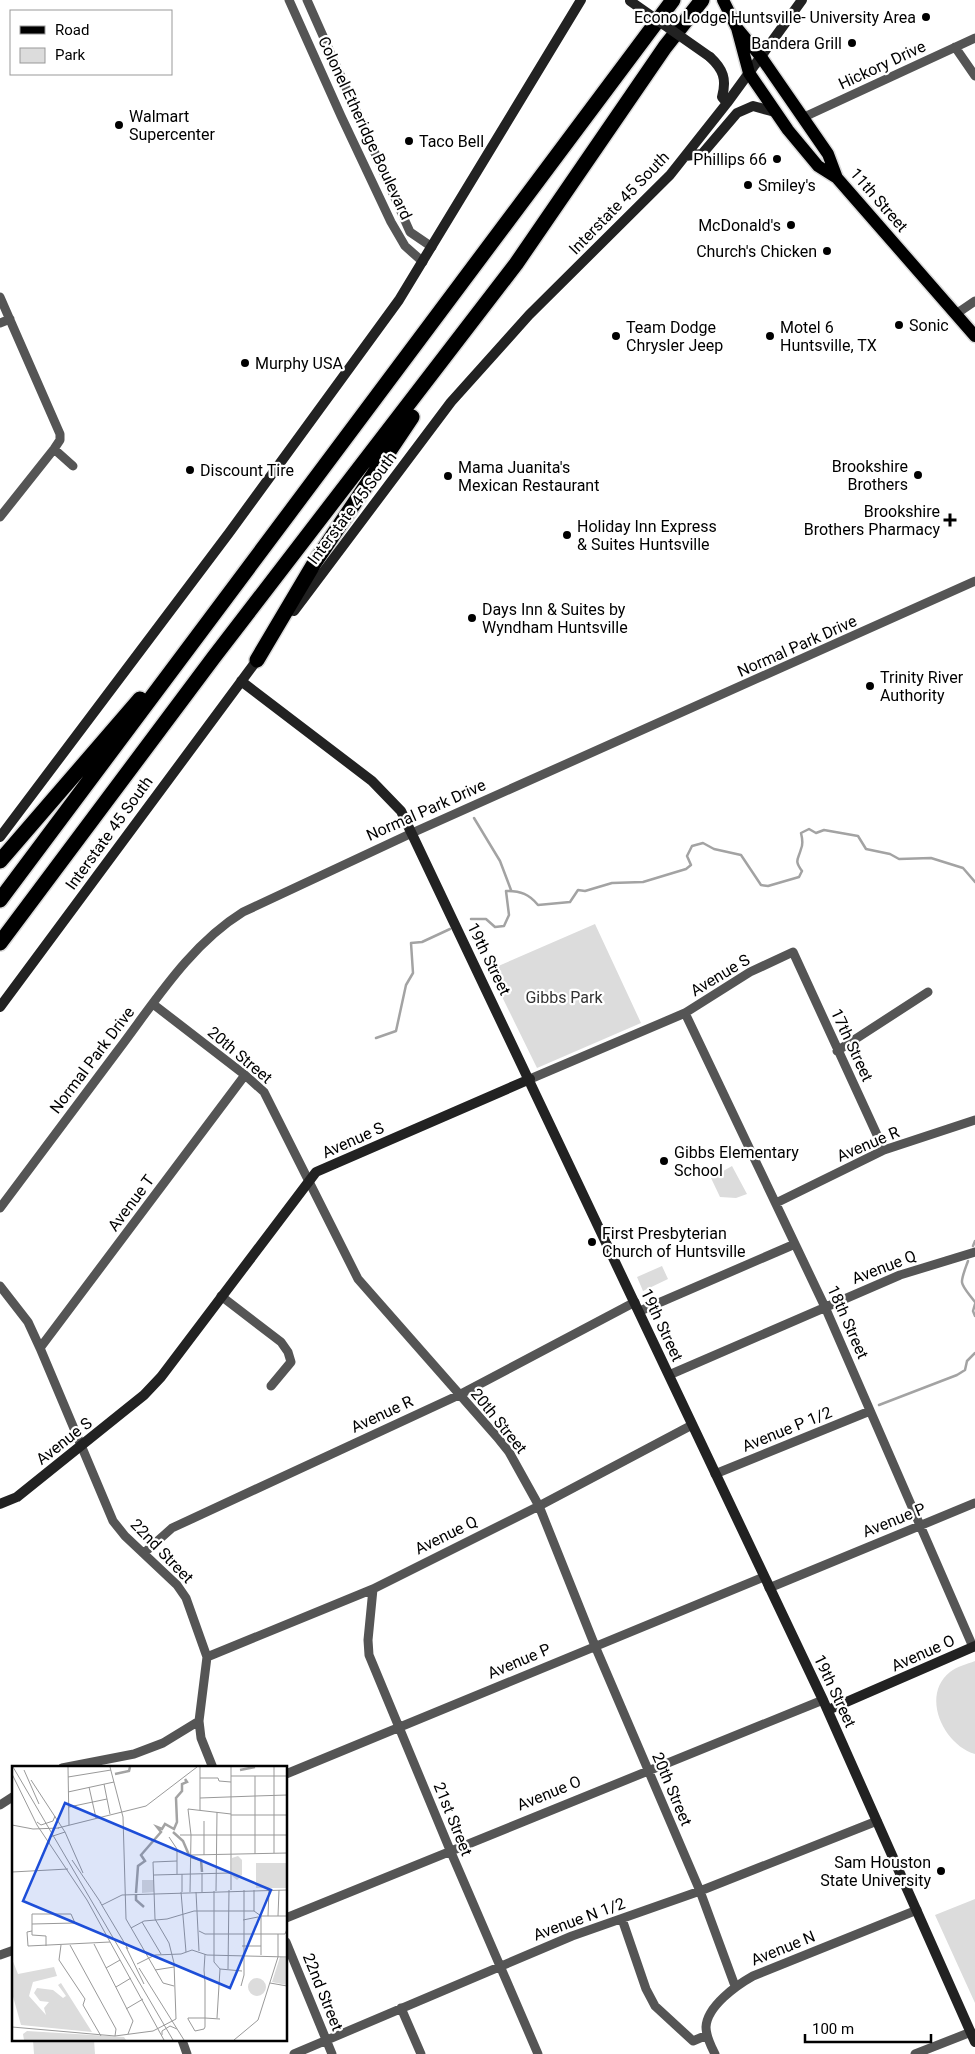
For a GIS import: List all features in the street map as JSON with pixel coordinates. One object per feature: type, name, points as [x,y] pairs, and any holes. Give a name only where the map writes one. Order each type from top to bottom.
[{"type":"highway","points":[[0,900],[673,0]]},
{"type":"highway","points":[[257,660],[315,562],[516,264],[665,48],[702,0]]},
{"type":"highway","points":[[0,943],[208,664],[516,264]]},
{"type":"highway","points":[[0,861],[108,733],[198,635]]},
{"type":"main road","points":[[0,837],[229,533],[399,300],[424,262],[579,3],[593,0]]},
{"type":"main road","points":[[629,0],[719,65],[724,74],[725,84],[722,97],[727,103]]},
{"type":"main road","name":"11th Street","points":[[723,0],[737,28],[749,73],[776,112],[803,148],[822,168],[837,178],[975,336]]},
{"type":"main road","name":"Interstate 45 South","points":[[0,1007],[241,681],[451,402],[529,314],[670,176],[727,103],[802,0]]},
{"type":"main road","name":"11th Street","points":[[737,28],[761,56],[828,154],[837,178]]},
{"type":"main road","points":[[686,156],[702,154],[737,113],[748,107],[776,112]]},
{"type":"main road","points":[[803,148],[808,145],[811,147],[837,178]]},
{"type":"main road","name":"19th Street","points":[[241,681],[380,788],[401,812],[530,1079],[828,1710],[973,2037]]},
{"type":"main road","name":"Avenue S","points":[[0,1504],[17,1497],[81,1448],[144,1395],[161,1377],[316,1172],[530,1079]]},
{"type":"main road","name":"Avenue O","points":[[828,1710],[974,1647]]},
{"type":"street","name":"Colonel Etheridge Boulevard","points":[[289,0],[391,222],[405,246],[424,262]]},
{"type":"street","name":"Colonel Etheridge Boulevard","points":[[308,0],[410,232],[432,247]]},
{"type":"street","name":"Hickory Drive","points":[[802,118],[975,38]]},
{"type":"street","points":[[955,47],[975,76]]},
{"type":"street","points":[[341,116],[356,110]]},
{"type":"street","points":[[0,297],[58,428],[60,440],[0,517]]},
{"type":"street","points":[[956,314],[975,301]]},
{"type":"street","points":[[0,323],[10,319]]},
{"type":"street","points":[[54,449],[73,466]]},
{"type":"street","name":"Normal Park Drive","points":[[0,1208],[152,1004],[201,944],[243,912],[412,833],[975,581]]},
{"type":"street","name":"Avenue S","points":[[530,1079],[685,1013],[750,972],[793,952]]},
{"type":"street","name":"17th Street","points":[[793,952],[884,1150]]},
{"type":"street","points":[[837,1051],[928,992]]},
{"type":"street","name":"20th Street","points":[[152,1004],[245,1075],[264,1092],[358,1279],[509,1452],[539,1506],[595,1646],[700,1891],[735,1986]]},
{"type":"street","name":"18th Street","points":[[685,1013],[825,1307],[974,1647]]},
{"type":"street","name":"Avenue T","points":[[40,1348],[245,1075]]},
{"type":"street","name":"Avenue R","points":[[776,1204],[884,1150],[975,1120]]},
{"type":"street","name":"Avenue R","points":[[144,1553],[172,1528],[459,1395],[637,1307],[795,1244]]},
{"type":"street","name":"Avenue Q","points":[[669,1375],[900,1275],[975,1252]]},
{"type":"street","name":"22nd Street","points":[[0,1286],[28,1322],[113,1521],[177,1584],[186,1598],[206,1657],[199,1721],[201,1738],[212,1766]]},
{"type":"street","points":[[221,1296],[281,1342],[288,1352],[291,1362],[271,1386]]},
{"type":"street","name":"Avenue P 1/2","points":[[716,1474],[870,1411]]},
{"type":"street","name":"Avenue Q","points":[[206,1657],[373,1588],[539,1506],[692,1425]]},
{"type":"street","name":"Avenue P","points":[[769,1588],[975,1503]]},
{"type":"street","name":"Avenue P","points":[[288,1773],[764,1576]]},
{"type":"street","name":"21st Street","points":[[373,1588],[368,1640],[369,1655],[499,1966],[538,2054]]},
{"type":"street","name":"Avenue O","points":[[288,1917],[823,1700]]},
{"type":"street","points":[[72,1766],[134,1754],[163,1742],[199,1721]]},
{"type":"street","points":[[0,1805],[12,1797]]},
{"type":"street","name":"Avenue N 1/2","points":[[294,2054],[572,1936],[700,1891],[877,1821]]},
{"type":"street","name":"Avenue N","points":[[707,2035],[706,2026],[709,2018],[735,1986],[754,1976],[917,1910]]},
{"type":"street","points":[[622,1919],[646,1989],[655,2006],[693,2041],[707,2035],[715,2054]]},
{"type":"street","name":"22nd Street","points":[[288,1947],[332,2054]]},
{"type":"street","points":[[0,1955],[12,1951]]},
{"type":"street","points":[[401,2008],[421,2054]]},
{"type":"street","points":[[915,2054],[973,2037]]},
{"type":"street","points":[[183,2042],[187,2054]]},
{"type":"green space","name":"Gibbs Park","points":[[595,924],[641,1023],[537,1068],[489,970]]},
{"type":"green space","points":[[732,1166],[747,1194],[736,1198],[720,1197],[711,1178]]},
{"type":"green space","points":[[662,1266],[668,1279],[643,1291],[637,1277]]},
{"type":"green space","points":[[975,1661],[975,1754],[964,1749],[954,1741],[946,1730],[940,1719],[937,1694],[941,1682],[952,1670]]},
{"type":"green space","points":[[975,1899],[975,2003],[935,1915]]},
{"type":"green space","points":[[33,2042],[94,2042],[95,2054],[34,2054]]},
{"type":"waterway","points":[[474,818],[500,861],[511,890]]},
{"type":"waterway","points":[[471,919],[486,919],[495,927],[504,926],[509,915],[506,891],[524,894],[538,905],[570,902],[578,890],[585,891],[612,883],[643,882],[686,869],[691,865],[687,856],[692,846],[703,843],[714,849],[741,855],[761,885],[768,886],[799,877],[802,871],[797,862],[802,845],[801,833],[809,829],[816,833],[824,830],[858,836],[866,849],[890,854],[899,859],[931,858],[963,868],[975,882]]},
{"type":"waterway","points":[[376,1038],[396,1031],[406,985],[413,973],[411,943],[422,942],[450,929]]},
{"type":"waterway","points":[[973,1246],[975,1241]]},
{"type":"waterway","points":[[968,1261],[962,1283],[975,1302]]},
{"type":"waterway","points":[[975,1304],[973,1311],[975,1316]]},
{"type":"waterway","points":[[879,1405],[957,1375],[965,1370],[967,1361],[975,1353]]},
{"type":"place","name":"Econo Lodge Huntsville- University Area","points":[[926,17]]},
{"type":"place","name":"Bandera Grill","points":[[852,43]]},
{"type":"place","name":"Walmart Supercenter","points":[[119,125]]},
{"type":"place","name":"Taco Bell","points":[[409,141]]},
{"type":"place","name":"Phillips 66","points":[[777,159]]},
{"type":"place","name":"Smiley's","points":[[748,185]]},
{"type":"place","name":"McDonald's","points":[[791,225]]},
{"type":"place","name":"Church's Chicken","points":[[827,251]]},
{"type":"place","name":"Sonic","points":[[899,325]]},
{"type":"place","name":"Team Dodge Chrysler Jeep","points":[[616,336]]},
{"type":"place","name":"Motel 6 Huntsville, TX","points":[[770,336]]},
{"type":"place","name":"Murphy USA","points":[[245,363]]},
{"type":"place","name":"Discount Tire","points":[[190,470]]},
{"type":"place","name":"Brookshire Brothers","points":[[918,475]]},
{"type":"place","name":"Mama Juanita's Mexican Restaurant","points":[[448,476]]},
{"type":"place","name":"Brookshire Brothers Pharmacy","points":[[950,520]]},
{"type":"place","name":"Holiday Inn Express & Suites Huntsville","points":[[567,535]]},
{"type":"place","name":"Days Inn & Suites by Wyndham Huntsville","points":[[472,618]]},
{"type":"place","name":"Trinity River Authority","points":[[870,686]]},
{"type":"place","name":"Gibbs Elementary School","points":[[664,1161]]},
{"type":"place","name":"First Presbyterian Church of Huntsville","points":[[592,1242]]},
{"type":"place","name":"Sam Houston State University","points":[[941,1871]]}]
